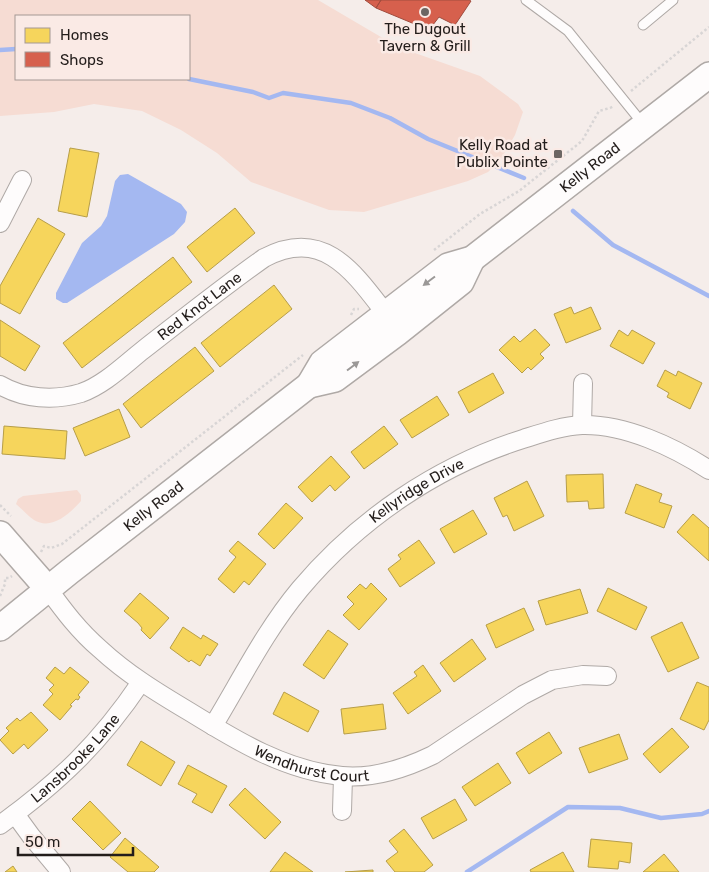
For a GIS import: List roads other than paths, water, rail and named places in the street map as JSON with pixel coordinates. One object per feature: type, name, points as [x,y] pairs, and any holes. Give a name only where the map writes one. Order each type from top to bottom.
[{"type":"main road","name":"Kelly Road","points":[[0,628],[309,385],[322,363],[448,266],[472,260],[709,75]]},
{"type":"main road","name":"Kelly Road","points":[[309,385],[335,379],[397,333],[461,282],[472,260]]},
{"type":"main road","points":[[0,534],[48,589]]},
{"type":"street","points":[[0,223],[22,180]]},
{"type":"street","name":"Red Knot Lane","points":[[0,384],[30,396],[46,398],[82,392],[112,375],[264,258],[279,250],[294,247],[318,250],[342,262],[351,270],[386,314]]},
{"type":"street","points":[[582,425],[583,383]]},
{"type":"street","name":"Kellyridge Drive","points":[[213,726],[260,645],[282,612],[319,568],[366,524],[398,499],[431,479],[494,448],[548,431],[582,425],[628,432],[651,440],[679,451],[709,470]]},
{"type":"street","name":"Wendhurst Court","points":[[48,589],[82,633],[100,650],[141,682],[213,726],[265,754],[305,770],[343,776],[366,776],[421,761],[523,695],[552,680],[583,675],[607,676]]},
{"type":"street","name":"Lansbrooke Lane","points":[[0,825],[61,777],[82,757],[117,718],[141,682]]},
{"type":"street","points":[[342,811],[343,776]]},
{"type":"street","points":[[15,814],[61,872]]},
{"type":"lane","points":[[526,0],[568,31],[644,126]]},
{"type":"lane","points":[[642,25],[673,0]]},
{"type":"water","points":[[128,174],[181,204],[187,212],[185,222],[174,234],[67,303],[63,303],[56,299],[56,293],[82,243],[101,226],[107,216],[115,181],[120,175]]},
{"type":"waterway","points":[[0,50],[15,49]]},
{"type":"waterway","points":[[190,79],[253,92],[269,98],[283,93],[351,103],[390,118],[428,139],[524,178]]},
{"type":"waterway","points":[[573,211],[613,245],[709,296]]},
{"type":"waterway","points":[[467,872],[568,807],[620,808],[661,818],[702,814],[709,811]]},
{"type":"place","name":"The Dugout Tavern & Grill","points":[[425,12]]},
{"type":"place","name":"Kelly Road at Publix Pointe","points":[[558,154]]}]
